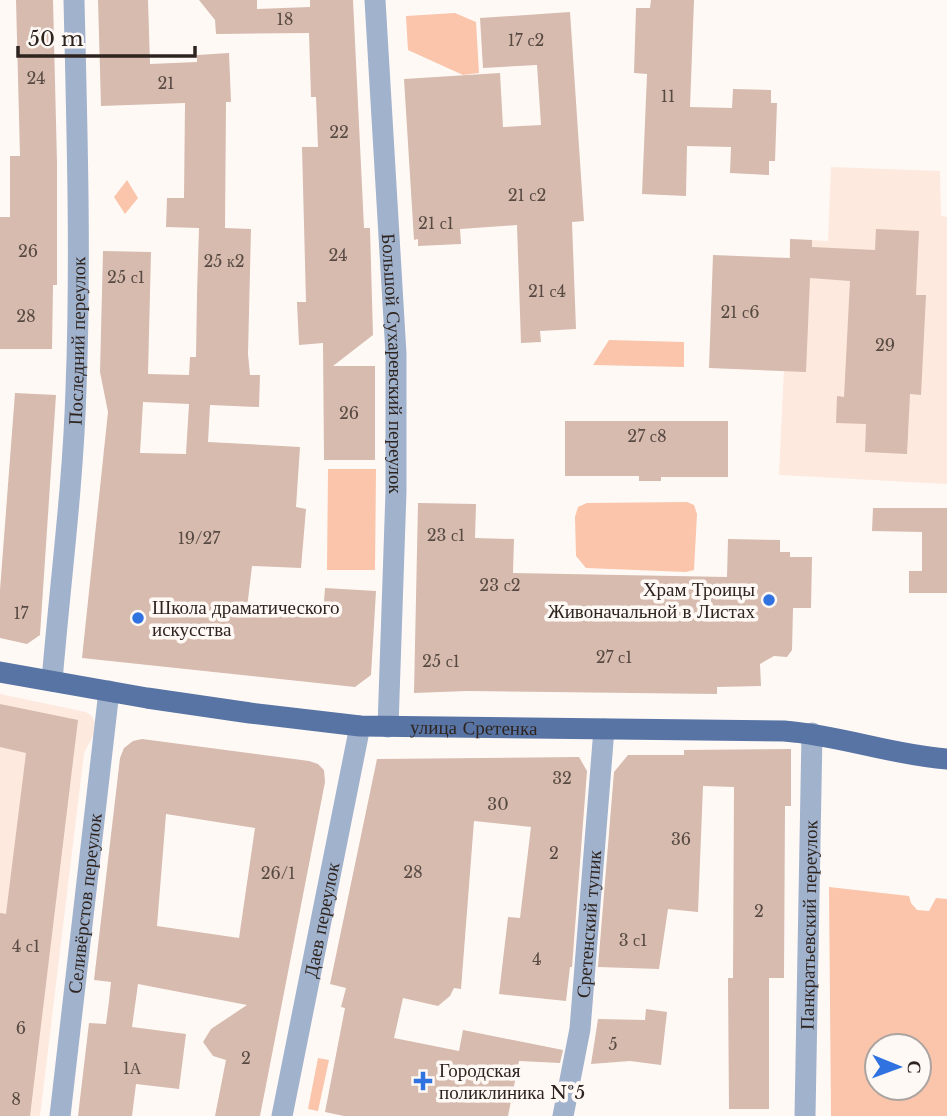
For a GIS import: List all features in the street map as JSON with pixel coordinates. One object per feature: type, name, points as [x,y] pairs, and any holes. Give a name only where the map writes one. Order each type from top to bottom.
[{"type":"main road","name":"улица Сретенка","points":[[0,672],[250,713],[360,726],[812,733],[922,757],[947,759]]},
{"type":"street","name":"Последний переулок","points":[[52,681],[72,463],[76,387],[78,157],[74,0]]},
{"type":"street","name":"Большой Сухаревский переулок","points":[[375,0],[396,333],[396,504],[388,727]]},
{"type":"street","name":"Селивёрстов переулок","points":[[60,1116],[109,691]]},
{"type":"street","name":"Даев переулок","points":[[282,1116],[360,726]]},
{"type":"street","name":"Сретенский тупик","points":[[563,1116],[580,1029],[604,729]]},
{"type":"street","name":"Панкратьевский переулок","points":[[805,1116],[812,733]]},
{"type":"shaded area","points":[[455,13],[476,22],[479,73],[463,75],[408,50],[406,16]]},
{"type":"shaded area","points":[[831,167],[940,171],[941,216],[947,217],[947,484],[779,475],[790,239],[828,241]]},
{"type":"shaded area","points":[[127,180],[138,198],[125,214],[114,197]]},
{"type":"shaded area","points":[[609,340],[684,342],[684,367],[593,365]]},
{"type":"shaded area","points":[[328,469],[376,469],[375,570],[327,570]]},
{"type":"shaded area","points":[[687,502],[694,505],[697,514],[694,570],[686,572],[586,568],[576,556],[575,517],[578,507],[587,503]]},
{"type":"shaded area","points":[[0,694],[86,712],[92,716],[95,723],[94,734],[84,753],[40,1116],[0,1116]]},
{"type":"shaded area","points":[[829,887],[909,896],[917,910],[929,911],[936,898],[947,899],[947,1116],[831,1116]]},
{"type":"shaded area","points":[[318,1058],[329,1060],[318,1111],[308,1109]]},
{"type":"building","points":[[16,0],[53,0],[57,285],[53,285],[52,349],[0,349],[0,217],[10,217],[10,156],[20,156]]},
{"type":"building","points":[[98,0],[148,0],[150,64],[197,62],[197,55],[229,53],[231,102],[226,102],[225,228],[251,229],[248,354],[250,375],[260,375],[259,407],[210,405],[208,442],[300,447],[296,507],[306,509],[301,568],[252,566],[247,608],[323,615],[325,588],[376,591],[371,675],[355,687],[82,658],[108,412],[100,372],[103,251],[151,252],[148,374],[189,375],[190,357],[196,357],[199,228],[166,227],[167,198],[184,198],[185,103],[101,106]],"holes":[[[143,402],[189,404],[186,454],[140,453]]]},
{"type":"building","points":[[199,0],[257,0],[257,9],[310,7],[310,0],[353,0],[364,228],[370,228],[373,335],[333,366],[375,366],[375,460],[324,460],[323,343],[299,345],[297,302],[306,302],[302,147],[318,147],[316,97],[311,97],[309,33],[216,34],[215,20]]},
{"type":"building","points":[[651,0],[694,0],[690,107],[732,108],[733,89],[771,90],[771,103],[777,103],[775,161],[769,161],[769,175],[730,173],[731,147],[687,146],[686,196],[642,194],[647,74],[634,73],[636,8],[650,8]]},
{"type":"building","points":[[570,12],[584,221],[572,222],[576,329],[540,331],[541,342],[521,343],[517,225],[460,229],[461,244],[418,246],[418,239],[414,240],[404,79],[500,73],[503,127],[541,125],[537,65],[483,68],[480,18]]},
{"type":"building","points":[[876,229],[919,231],[916,295],[926,295],[921,395],[910,394],[907,454],[865,452],[866,424],[836,423],[837,396],[844,397],[850,281],[810,278],[806,372],[709,368],[713,255],[790,258],[790,239],[812,240],[812,247],[875,250]]},
{"type":"building","points":[[15,393],[56,395],[40,635],[27,644],[0,638],[0,590]]},
{"type":"building","points":[[565,421],[728,421],[728,477],[661,477],[661,481],[639,481],[639,476],[565,476]]},
{"type":"building","points":[[418,503],[476,504],[475,538],[514,539],[513,573],[727,577],[728,539],[780,540],[780,552],[790,552],[790,557],[812,557],[811,608],[793,608],[792,650],[787,657],[774,656],[760,664],[761,686],[717,687],[717,694],[467,691],[414,693]]},
{"type":"building","points":[[873,508],[947,508],[947,593],[909,593],[909,571],[922,571],[922,532],[872,531]]},
{"type":"building","points":[[0,704],[78,720],[30,1116],[0,1116],[0,913],[6,914],[26,753],[0,747]]},
{"type":"building","points":[[142,739],[309,761],[324,770],[325,782],[260,1116],[215,1116],[226,1060],[213,1056],[203,1042],[211,1029],[247,1005],[138,984],[132,1027],[186,1034],[179,1089],[136,1084],[132,1116],[78,1116],[89,1023],[106,1024],[111,982],[94,980],[120,758],[124,748],[133,741]],"holes":[[[166,814],[255,828],[239,938],[157,926]]]},
{"type":"building","points":[[791,749],[791,806],[785,806],[784,978],[769,978],[769,1109],[729,1109],[728,978],[733,978],[734,787],[703,786],[698,912],[668,909],[659,969],[598,967],[614,772],[628,755],[684,755],[684,750]]},
{"type":"building","points":[[579,757],[587,771],[572,967],[566,1001],[499,994],[508,917],[520,918],[531,827],[474,821],[461,989],[454,988],[450,996],[438,1006],[403,998],[394,1038],[459,1051],[463,1030],[563,1050],[560,1063],[519,1061],[508,1116],[344,1116],[325,1112],[345,1008],[341,1007],[346,988],[330,984],[377,759]]},
{"type":"building","points":[[646,1009],[667,1012],[661,1065],[630,1061],[591,1064],[598,1019],[645,1020]]},
{"type":"place","name":"Храм Троицы Живоначальной в Листах","points":[[769,600]]},
{"type":"place","name":"Школа драматического искусства","points":[[138,618]]},
{"type":"place","name":"Городская поликлиника №5","points":[[423,1081]]}]
